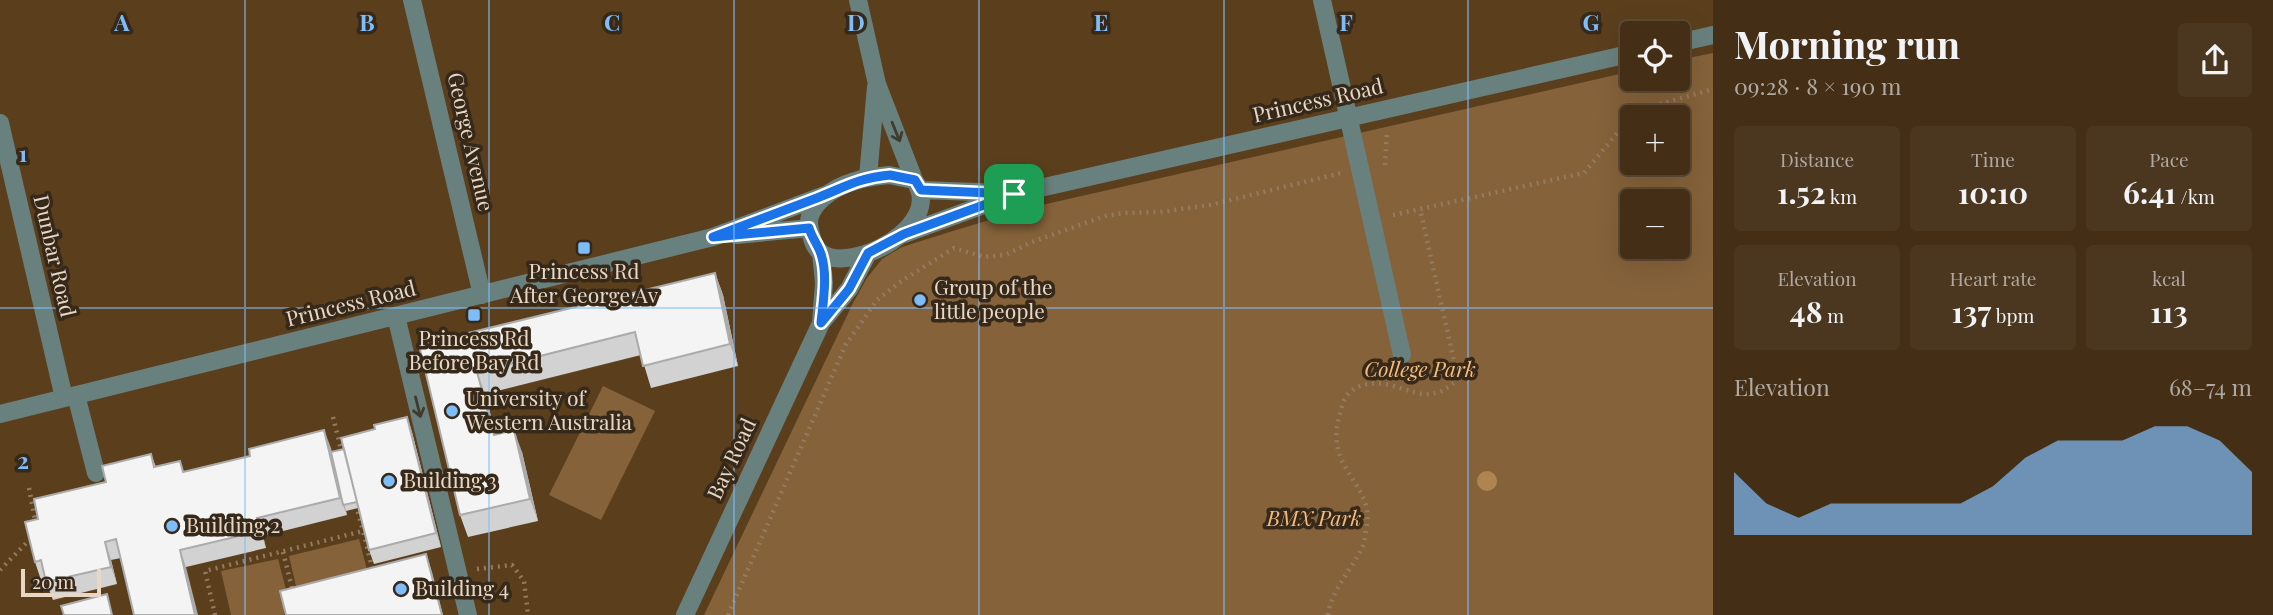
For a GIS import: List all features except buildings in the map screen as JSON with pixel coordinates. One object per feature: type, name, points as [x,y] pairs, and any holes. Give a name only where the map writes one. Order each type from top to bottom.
[{"type":"street","name":"George Avenue","points":[[412,0],[482,295]]},
{"type":"street","points":[[858,0],[877,84],[918,185],[920,210],[904,234],[868,253],[841,259],[821,253],[813,243],[809,214],[825,195],[868,177],[890,175],[918,185]]},
{"type":"street","points":[[1322,0],[1402,355]]},
{"type":"street","points":[[1690,40],[1713,35]]},
{"type":"street","name":"Princess Road","points":[[904,234],[1014,194],[1620,56]]},
{"type":"street","points":[[868,177],[877,84]]},
{"type":"street","name":"Dunbar Road","points":[[0,123],[70,397],[96,473]]},
{"type":"street","name":"Princess Road","points":[[918,185],[1014,194]]},
{"type":"street","name":"Princess Road","points":[[0,414],[713,237],[825,195]]},
{"type":"street","name":"Princess Road","points":[[713,237],[809,228]]},
{"type":"street","name":"Bay Road","points":[[821,253],[824,283],[821,323]]},
{"type":"street","name":"Bay Road","points":[[685,615],[821,323],[849,289],[868,253]]},
{"type":"street","points":[[397,316],[468,615]]},
{"type":"path","points":[[1391,202],[1393,215],[1584,173],[1633,114],[1713,89]]},
{"type":"path","points":[[1387,127],[1387,177]]},
{"type":"path","points":[[728,615],[846,344],[877,300],[901,282],[954,248],[984,257],[1006,255],[1032,242],[1105,216],[1210,205],[1306,180],[1385,165]]},
{"type":"path","points":[[1328,615],[1343,578],[1362,547],[1368,518],[1359,488],[1340,455],[1335,429],[1345,396],[1360,385],[1378,382],[1415,394],[1435,393],[1448,389],[1458,379],[1420,209]]},
{"type":"path","points":[[333,417],[343,455]]},
{"type":"path","points":[[0,570],[37,531],[29,488]]},
{"type":"path","points":[[353,493],[373,571],[386,568]]},
{"type":"path","points":[[215,615],[205,571],[363,531]]},
{"type":"path","points":[[283,552],[293,593]]},
{"type":"path","points":[[457,569],[489,569],[512,565],[524,581],[528,615]]},
{"type":"green space","name":"College Park","points":[[1713,53],[1713,615],[704,615],[853,303],[882,259],[902,247],[1033,207],[1620,74],[1620,91],[1690,91],[1690,58]]},
{"type":"green space","points":[[603,386],[655,411],[601,520],[549,495]]},
{"type":"green space","points":[[359,539],[371,585],[299,599],[289,556]]},
{"type":"green space","points":[[278,559],[289,601],[284,606],[284,615],[231,615],[221,571]]},
{"type":"place","name":"Princess Rd After George Av","points":[[584,248]]},
{"type":"place","name":"Group of the little people","points":[[920,300]]},
{"type":"place","name":"Princess Rd Before Bay Rd","points":[[474,315]]},
{"type":"place","name":"University of Western Australia","points":[[452,411]]},
{"type":"place","name":"Building 3","points":[[389,481]]},
{"type":"place","name":"Building 2","points":[[172,526]]},
{"type":"place","name":"Building 4","points":[[401,589]]},
{"type":"route","points":[[890,175],[915,180],[921,190],[1014,194],[904,234],[868,253],[849,289],[821,323],[824,283],[821,253],[813,243],[809,228],[713,237],[868,177],[890,175]]},
{"type":"park label","name":"BMX Park","points":[[1314,519]]}]
